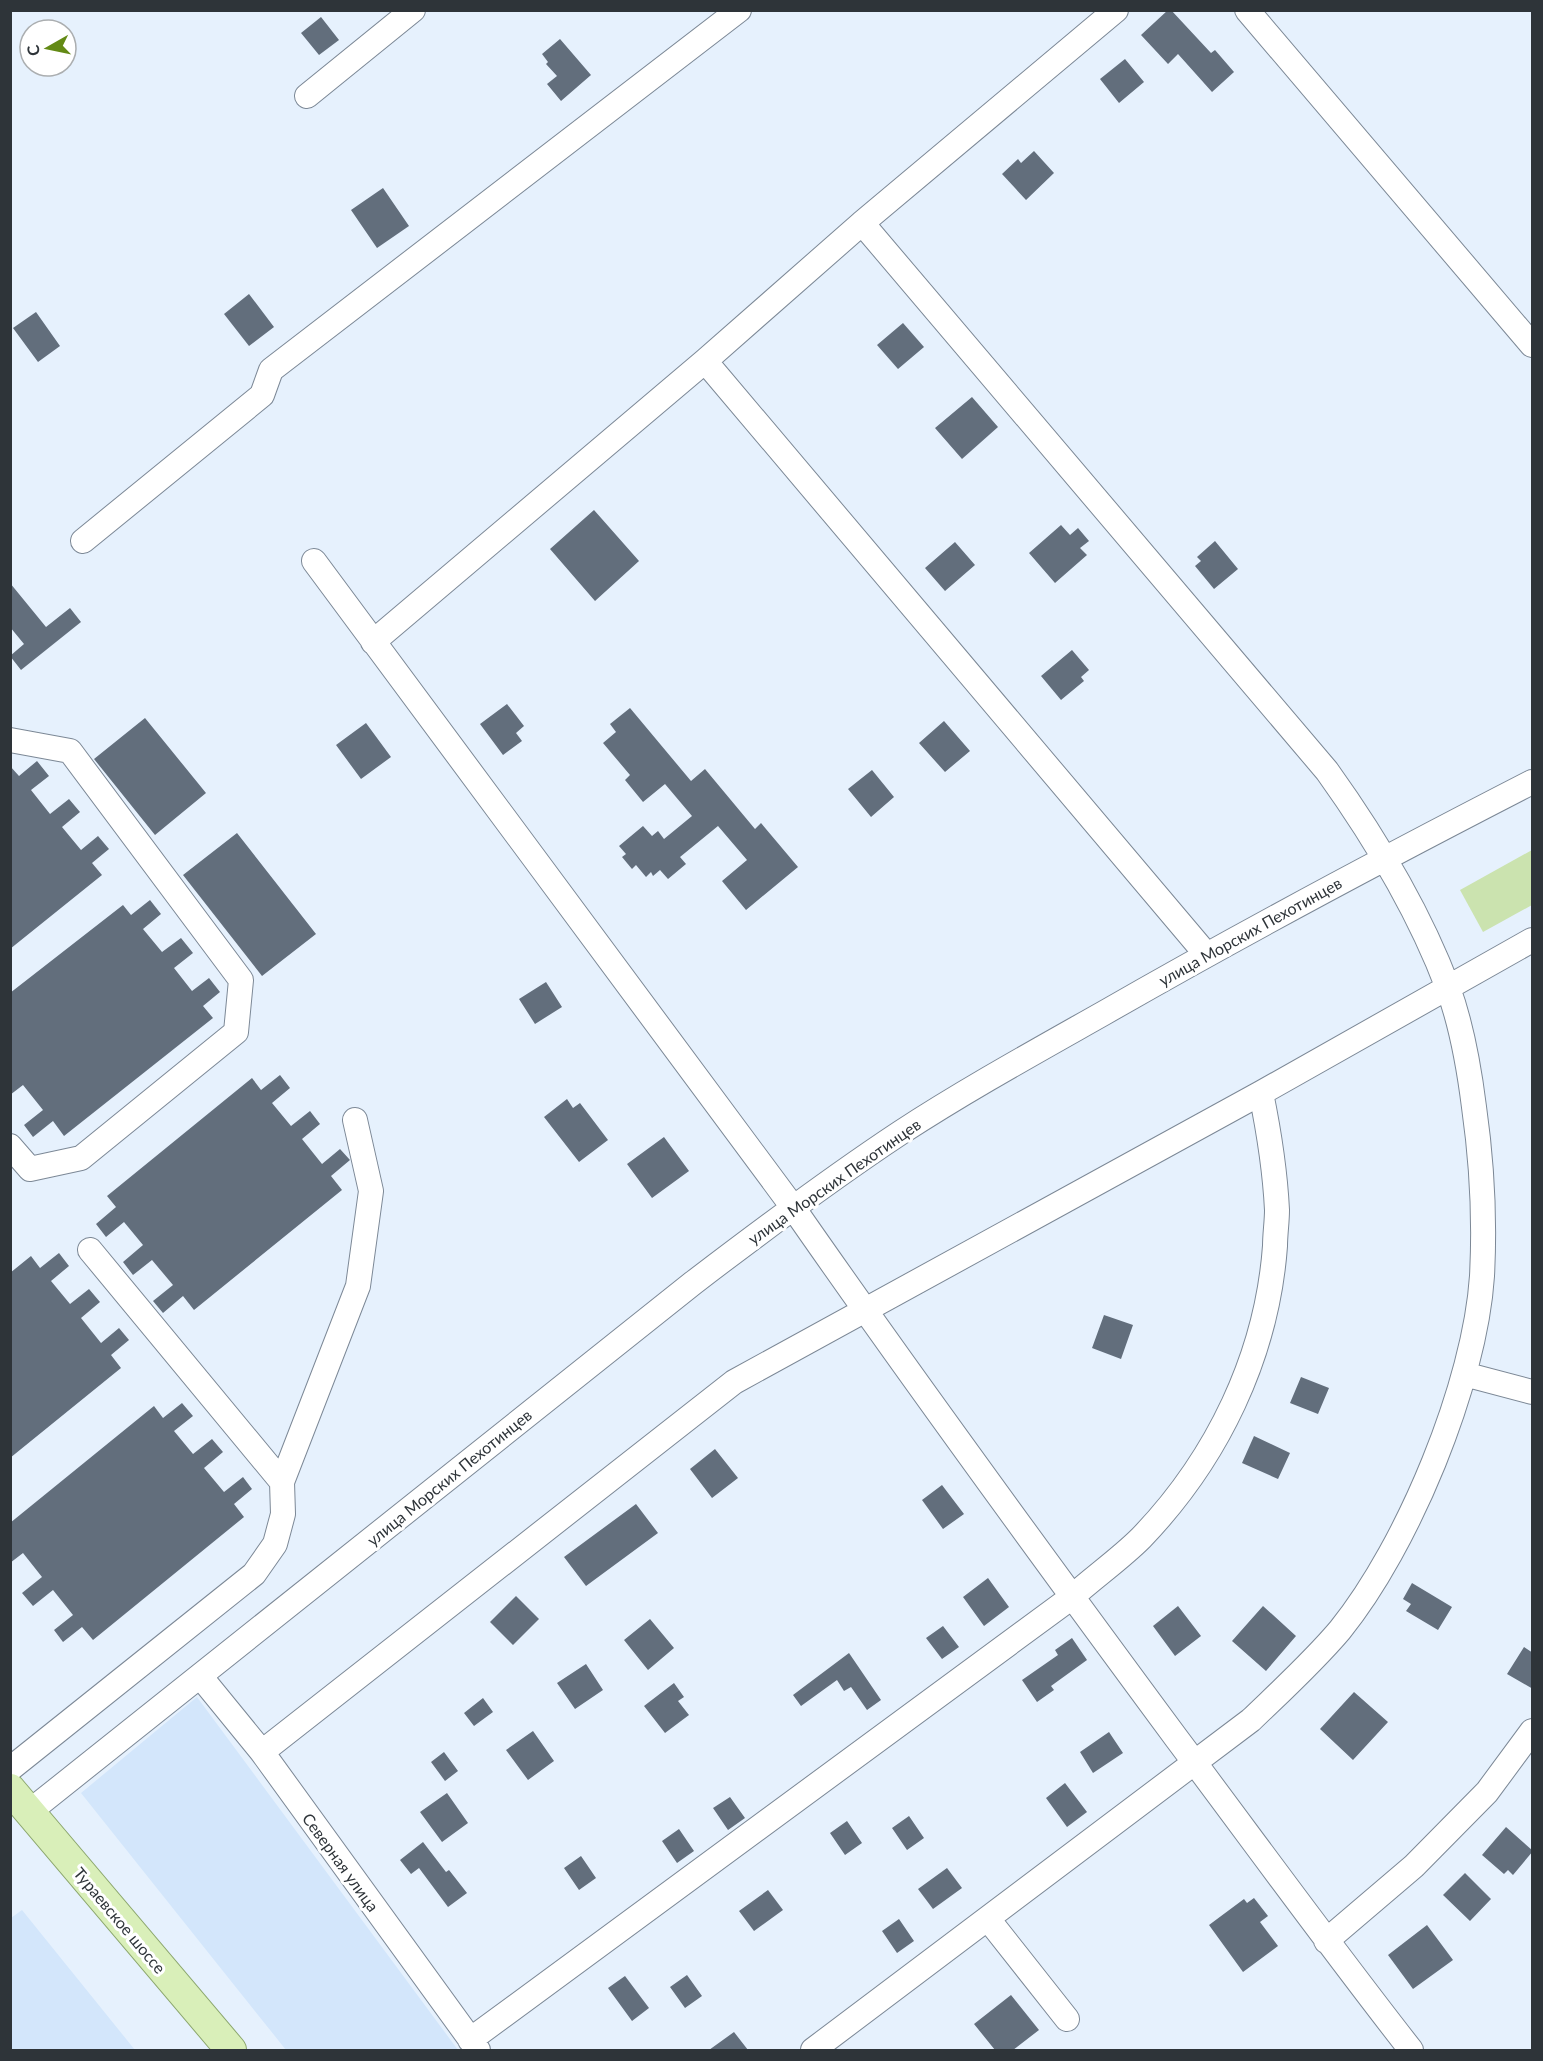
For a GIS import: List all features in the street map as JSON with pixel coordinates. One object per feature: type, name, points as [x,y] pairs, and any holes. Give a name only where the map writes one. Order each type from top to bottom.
[{"type":"main road","name":"Тураевское шоссе","points":[[17,1800],[231,2050]]},
{"type":"street","points":[[308,96],[413,10]]},
{"type":"street","points":[[83,541],[262,394],[271,370],[739,10]]},
{"type":"street","points":[[374,642],[705,361],[862,223],[1116,10]]},
{"type":"street","points":[[1247,10],[1533,345]]},
{"type":"street","points":[[813,2050],[1251,1720],[1299,1674],[1340,1629],[1375,1579],[1423,1487],[1464,1374],[1482,1278],[1482,1184],[1478,1134],[1461,1036],[1448,989],[1385,857],[1328,771],[862,223]]},
{"type":"street","points":[[705,361],[1206,954]]},
{"type":"street","points":[[315,561],[792,1206],[1072,1597],[1326,1941],[1411,2050]]},
{"type":"street","points":[[10,740],[70,750],[241,980],[236,1032],[81,1158],[30,1169],[10,1146]]},
{"type":"street","name":"улица Морских Пехотинцев","points":[[17,1800],[200,1677],[792,1206],[902,1132],[989,1078],[1206,954],[1385,857],[1533,782]]},
{"type":"street","points":[[262,1752],[734,1382],[1261,1093],[1533,940]]},
{"type":"street","points":[[474,2045],[1072,1597],[1140,1538],[1177,1496],[1216,1440],[1241,1390],[1261,1332],[1272,1275],[1277,1212],[1273,1152],[1261,1093]]},
{"type":"street","points":[[10,1769],[254,1574],[275,1544],[283,1514],[282,1482],[358,1286],[371,1191],[355,1120]]},
{"type":"street","points":[[90,1250],[282,1482]]},
{"type":"street","points":[[1464,1374],[1533,1392]]},
{"type":"street","name":"Северная улица","points":[[200,1677],[262,1752],[474,2045]]},
{"type":"street","points":[[1326,1941],[1414,1866],[1439,1841],[1487,1792],[1533,1731]]},
{"type":"street","points":[[988,1918],[1067,2019]]},
{"type":"shaded area","points":[[197,1697],[458,2050],[286,2050],[81,1793]]},
{"type":"shaded area","points":[[22,1910],[135,2050],[11,2050],[11,1918]]},
{"type":"green space","points":[[1532,850],[1532,905],[1483,932],[1460,890]]},
{"type":"building","points":[[1168,10],[1171,10],[1211,53],[1215,50],[1234,72],[1212,92],[1178,54],[1168,64],[1141,35]]},
{"type":"building","points":[[321,17],[339,40],[319,55],[301,33]]},
{"type":"building","points":[[560,39],[591,75],[561,101],[547,84],[557,76],[546,64],[548,62],[542,54]]},
{"type":"building","points":[[1125,59],[1144,82],[1119,103],[1100,79]]},
{"type":"building","points":[[1034,151],[1054,173],[1026,200],[1002,174],[1018,159],[1021,163]]},
{"type":"building","points":[[383,188],[409,226],[377,248],[351,210]]},
{"type":"building","points":[[249,294],[274,327],[249,346],[224,314]]},
{"type":"building","points":[[36,312],[60,346],[38,362],[13,328]]},
{"type":"building","points":[[903,323],[924,347],[898,369],[877,345]]},
{"type":"building","points":[[972,397],[998,427],[962,459],[935,428]]},
{"type":"building","points":[[594,510],[639,561],[595,601],[550,549]]},
{"type":"building","points":[[1061,525],[1070,535],[1078,528],[1089,541],[1080,548],[1087,555],[1055,583],[1029,553]]},
{"type":"building","points":[[1215,541],[1238,569],[1214,589],[1195,566],[1201,561],[1197,557]]},
{"type":"building","points":[[955,542],[975,565],[945,591],[925,568]]},
{"type":"building","points":[[10,583],[46,627],[70,608],[81,622],[21,670],[10,656],[24,644],[10,627]]},
{"type":"building","points":[[1072,650],[1089,670],[1081,677],[1084,681],[1061,700],[1041,676]]},
{"type":"building","points":[[507,704],[524,726],[516,733],[522,741],[503,755],[480,724]]},
{"type":"building","points":[[630,708],[691,781],[705,769],[755,829],[761,823],[798,867],[746,910],[722,881],[747,860],[718,826],[680,857],[686,864],[668,879],[660,870],[653,876],[651,872],[646,877],[636,865],[632,869],[622,857],[626,854],[619,846],[643,826],[652,836],[658,831],[664,839],[692,816],[665,784],[643,802],[625,780],[630,775],[603,743],[616,732],[610,724]]},
{"type":"building","points":[[145,718],[206,793],[155,835],[94,759]]},
{"type":"building","points":[[944,721],[970,751],[945,772],[919,743]]},
{"type":"building","points":[[366,723],[391,757],[361,779],[336,745]]},
{"type":"building","points":[[37,761],[49,776],[31,790],[50,814],[69,799],[80,812],[62,827],[81,850],[98,836],[109,849],[92,863],[102,875],[10,949],[10,766],[19,776]]},
{"type":"building","points":[[872,770],[894,797],[871,817],[848,789]]},
{"type":"building","points":[[237,833],[316,934],[262,976],[183,875]]},
{"type":"building","points":[[150,900],[161,914],[143,929],[162,952],[181,938],[193,953],[174,968],[192,991],[209,978],[220,992],[203,1006],[213,1018],[64,1136],[53,1121],[33,1137],[24,1125],[43,1110],[23,1085],[10,1095],[10,993],[123,905],[131,915]]},
{"type":"building","points":[[546,982],[562,1007],[535,1024],[519,999]]},
{"type":"building","points":[[280,1075],[290,1088],[272,1103],[291,1126],[310,1111],[320,1124],[302,1139],[322,1164],[340,1149],[350,1160],[331,1176],[342,1190],[194,1310],[183,1296],[163,1313],[153,1301],[173,1285],[152,1260],[133,1275],[123,1262],[143,1245],[124,1222],[106,1237],[96,1224],[116,1207],[107,1196],[252,1078],[261,1090]]},
{"type":"building","points":[[567,1099],[573,1108],[580,1103],[608,1140],[579,1162],[544,1117]]},
{"type":"building","points":[[664,1137],[689,1171],[652,1198],[627,1164]]},
{"type":"building","points":[[59,1253],[69,1266],[51,1281],[70,1304],[89,1289],[100,1302],[81,1318],[101,1343],[119,1328],[129,1340],[111,1355],[121,1368],[10,1458],[10,1273],[31,1256],[40,1268]]},
{"type":"building","points":[[1104,1315],[1133,1325],[1121,1359],[1092,1348]]},
{"type":"building","points":[[1301,1377],[1329,1388],[1318,1414],[1290,1403]]},
{"type":"building","points":[[182,1403],[193,1416],[174,1431],[193,1454],[212,1439],[223,1452],[204,1468],[224,1492],[243,1477],[252,1489],[234,1504],[244,1517],[93,1640],[82,1627],[63,1642],[54,1630],[73,1615],[53,1590],[33,1606],[22,1593],[42,1577],[23,1553],[10,1563],[10,1523],[154,1406],[163,1418]]},
{"type":"building","points":[[1254,1436],[1290,1453],[1278,1479],[1242,1463]]},
{"type":"building","points":[[715,1449],[738,1478],[712,1498],[690,1469]]},
{"type":"building","points":[[942,1485],[964,1514],[943,1529],[922,1500]]},
{"type":"building","points":[[636,1504],[658,1533],[586,1586],[564,1557]]},
{"type":"building","points":[[988,1578],[1009,1607],[984,1626],[963,1597]]},
{"type":"building","points":[[1412,1583],[1452,1607],[1438,1630],[1406,1611],[1411,1604],[1403,1599]]},
{"type":"building","points":[[516,1596],[539,1619],[513,1645],[490,1622]]},
{"type":"building","points":[[1178,1606],[1201,1636],[1175,1656],[1153,1626]]},
{"type":"building","points":[[1263,1606],[1296,1636],[1266,1671],[1232,1641]]},
{"type":"building","points":[[650,1619],[674,1648],[648,1670],[624,1640]]},
{"type":"building","points":[[943,1626],[959,1647],[942,1659],[926,1638]]},
{"type":"building","points":[[1072,1638],[1087,1660],[1051,1686],[1054,1690],[1037,1702],[1022,1680],[1058,1655],[1055,1650]]},
{"type":"building","points":[[1524,1647],[1533,1653],[1533,1689],[1507,1674]]},
{"type":"building","points":[[849,1653],[881,1700],[867,1710],[851,1687],[844,1691],[837,1680],[801,1706],[793,1695]]},
{"type":"building","points":[[586,1664],[603,1690],[575,1709],[557,1683]]},
{"type":"building","points":[[674,1683],[684,1697],[678,1701],[689,1715],[665,1733],[644,1706]]},
{"type":"building","points":[[1354,1692],[1388,1722],[1353,1760],[1320,1729]]},
{"type":"building","points":[[483,1698],[493,1712],[474,1726],[464,1713]]},
{"type":"building","points":[[533,1731],[554,1761],[528,1780],[506,1750]]},
{"type":"building","points":[[1109,1732],[1123,1753],[1093,1773],[1080,1752]]},
{"type":"building","points":[[444,1752],[458,1771],[445,1781],[431,1762]]},
{"type":"building","points":[[1065,1783],[1087,1812],[1067,1827],[1046,1798]]},
{"type":"building","points":[[447,1793],[468,1823],[442,1842],[420,1812]]},
{"type":"building","points":[[730,1797],[745,1818],[728,1830],[713,1808]]},
{"type":"building","points":[[909,1816],[924,1838],[907,1850],[892,1828]]},
{"type":"building","points":[[847,1821],[862,1843],[845,1855],[830,1833]]},
{"type":"building","points":[[1506,1827],[1533,1851],[1513,1875],[1508,1870],[1504,1874],[1482,1855]]},
{"type":"building","points":[[679,1829],[694,1851],[677,1863],[662,1841]]},
{"type":"building","points":[[423,1842],[446,1872],[449,1870],[467,1893],[448,1907],[419,1868],[411,1874],[400,1860]]},
{"type":"building","points":[[581,1856],[596,1878],[579,1890],[564,1868]]},
{"type":"building","points":[[947,1868],[962,1888],[933,1909],[918,1889]]},
{"type":"building","points":[[1465,1873],[1491,1899],[1470,1921],[1443,1895]]},
{"type":"building","points":[[768,1890],[783,1910],[754,1931],[739,1911]]},
{"type":"building","points":[[1254,1898],[1268,1916],[1260,1922],[1278,1946],[1243,1972],[1209,1925],[1244,1899],[1247,1903]]},
{"type":"building","points":[[899,1919],[914,1941],[897,1953],[882,1931]]},
{"type":"building","points":[[1427,1925],[1453,1960],[1413,1989],[1388,1955]]},
{"type":"building","points":[[687,1975],[702,1996],[685,2008],[670,1987]]},
{"type":"building","points":[[625,1976],[649,2008],[632,2021],[608,1988]]},
{"type":"building","points":[[1011,1995],[1039,2030],[1013,2050],[995,2050],[974,2024]]},
{"type":"building","points":[[734,2032],[748,2050],[709,2050]]}]
